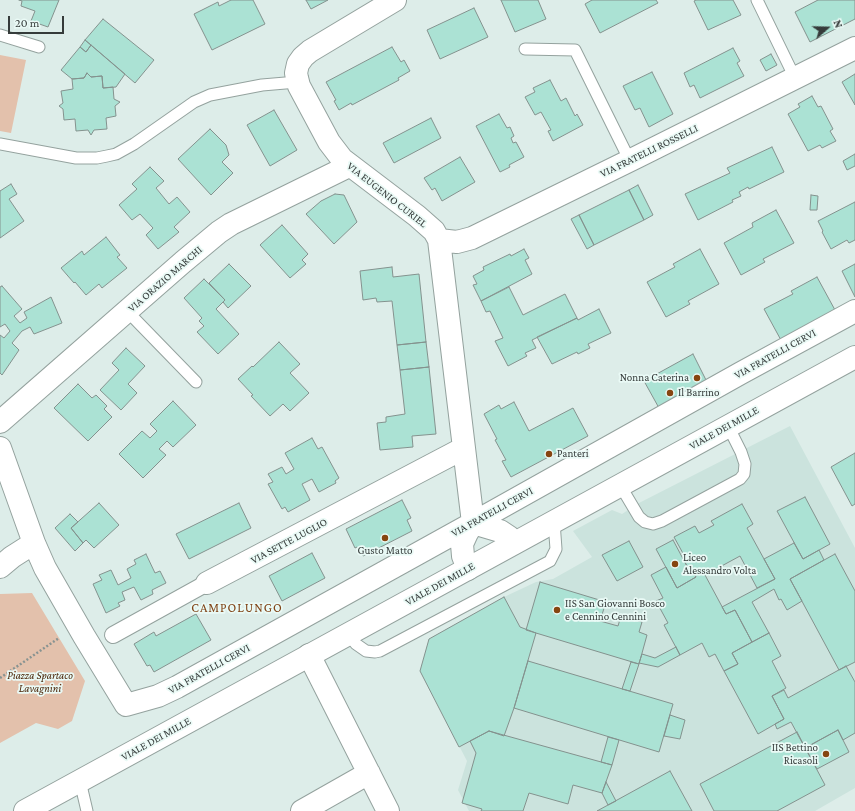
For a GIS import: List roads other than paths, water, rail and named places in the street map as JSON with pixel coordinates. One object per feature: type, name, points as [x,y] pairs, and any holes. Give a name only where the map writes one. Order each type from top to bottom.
[{"type":"street","points":[[298,82],[297,68],[303,57],[310,51],[395,0]]},
{"type":"street","name":"VIA FRATELLI ROSSELLI","points":[[439,240],[457,242],[472,238],[630,161],[855,48]]},
{"type":"street","name":"VIA EUGENIO CURIEL","points":[[298,82],[332,147],[342,159],[349,166],[417,216],[434,231],[439,240]]},
{"type":"street","name":"VIA ORAZIO MARCHI","points":[[0,422],[203,245],[226,227],[349,166]]},
{"type":"street","points":[[439,240],[473,523],[462,544],[463,556],[468,569]]},
{"type":"street","name":"VIA FRATELLI CERVI","points":[[34,542],[56,589],[126,705],[158,696],[172,690],[855,311]]},
{"type":"street","name":"VIALE DEI MILLE","points":[[25,811],[855,357]]},
{"type":"street","points":[[0,448],[34,542],[0,567]]},
{"type":"street","name":"VIA SETTE LUGLIO","points":[[114,635],[207,583],[464,448]]},
{"type":"street","points":[[473,523],[500,531],[509,537],[514,543]]},
{"type":"street","points":[[309,656],[388,811]]},
{"type":"street","points":[[302,811],[369,773]]},
{"type":"lane","points":[[757,0],[795,78]]},
{"type":"lane","points":[[0,34],[39,47]]},
{"type":"lane","points":[[525,48],[575,50],[630,161]]},
{"type":"lane","points":[[0,144],[70,157],[87,158],[107,156],[116,154],[134,144],[194,102],[210,95],[272,83],[298,82]]},
{"type":"lane","points":[[127,311],[196,382]]},
{"type":"lane","points":[[620,485],[642,520],[653,524],[662,521],[740,479],[744,474],[745,464],[741,452],[728,426]]},
{"type":"lane","points":[[348,634],[356,644],[366,651],[380,651],[546,563],[553,557],[556,549],[554,522]]},
{"type":"lane","points":[[80,781],[87,811]]},
{"type":"place","name":"Nonna Caterina","points":[[697,378]]},
{"type":"place","name":"Il Barrino","points":[[670,393]]},
{"type":"place","name":"Panteri","points":[[549,454]]},
{"type":"place","name":"Gusto Matto","points":[[385,538]]},
{"type":"place","name":"Liceo Alessandro Volta","points":[[675,564]]},
{"type":"place","name":"IIS San Giovanni Bosco e Cennino Cennini","points":[[557,610]]},
{"type":"place","name":"IIS Bettino Ricasoli","points":[[826,754]]},
{"type":"district","name":"CAMPOLUNGO","points":[[237,608]]},
{"type":"park label","name":"Piazza Spartaco Lavagnini","points":[[40,682]]}]
